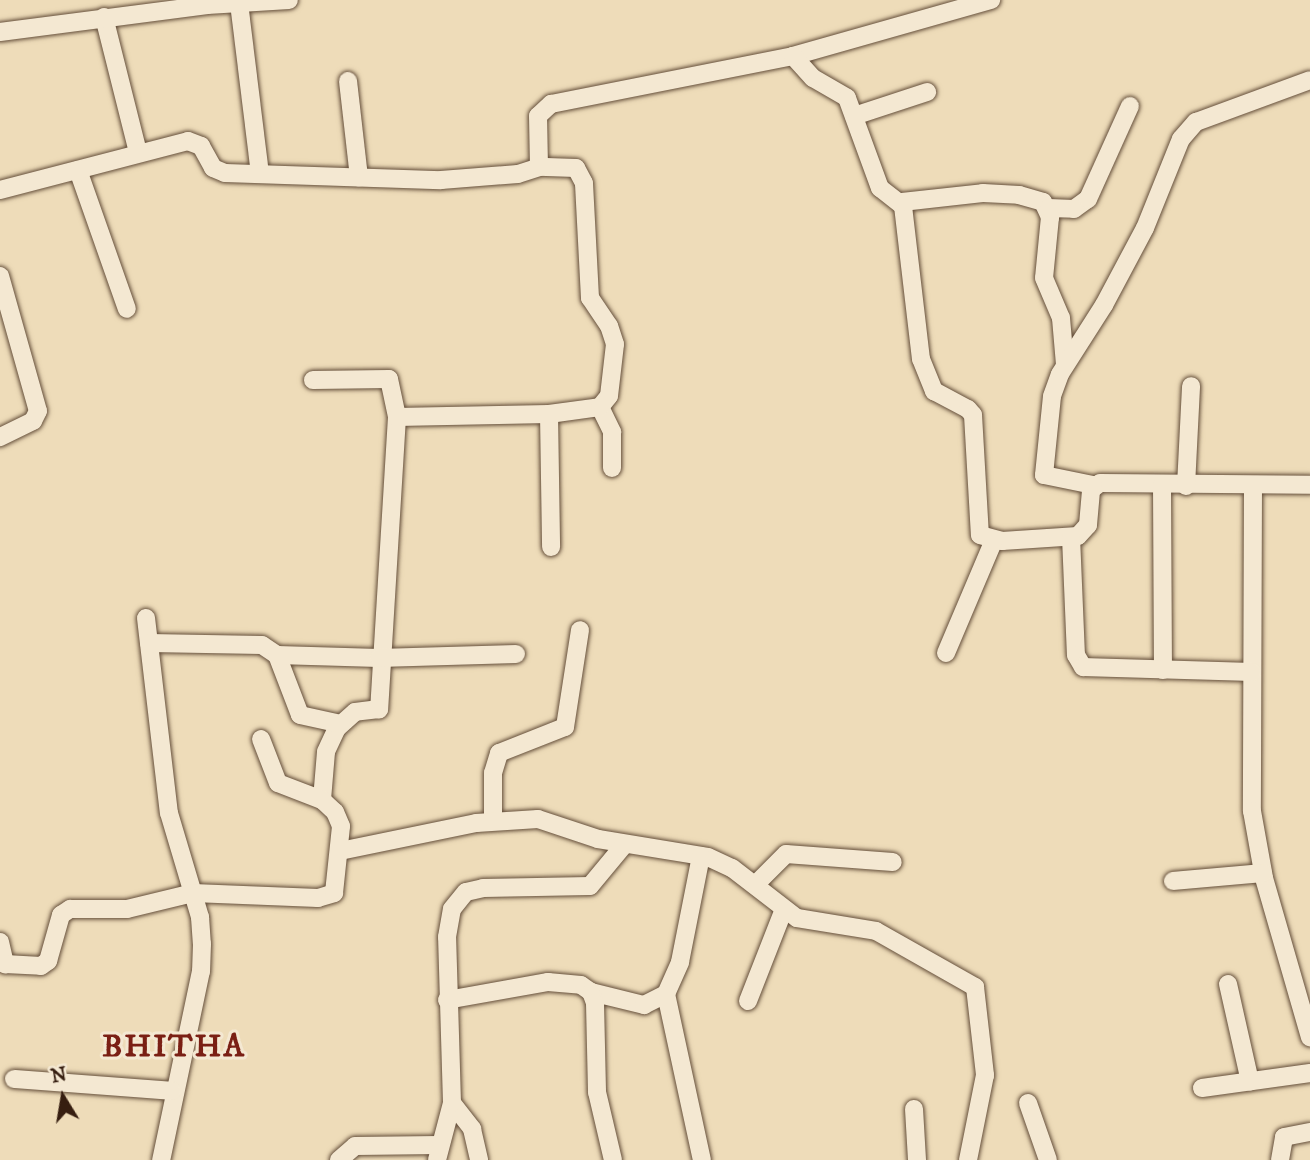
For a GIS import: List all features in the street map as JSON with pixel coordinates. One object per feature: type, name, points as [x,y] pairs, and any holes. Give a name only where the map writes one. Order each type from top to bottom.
[{"type":"street","points":[[0,32],[104,17],[289,0]]},
{"type":"street","points":[[539,167],[538,116],[551,104],[793,57],[991,0]]},
{"type":"street","points":[[247,2],[260,173]]},
{"type":"street","points":[[104,17],[138,152]]},
{"type":"street","points":[[793,57],[813,78],[846,98],[894,198],[921,359],[934,391],[968,409],[972,415],[980,535],[994,540],[1071,537],[1084,532],[1088,525],[1093,485]]},
{"type":"street","points":[[1310,80],[1186,130],[1145,228],[1104,305],[1065,365],[1052,396],[1042,472],[1050,480],[1093,485],[1310,485]]},
{"type":"street","points":[[348,81],[359,177]]},
{"type":"street","points":[[854,116],[927,92]]},
{"type":"street","points":[[894,198],[984,193],[1019,195],[1049,208],[1074,209],[1088,199],[1130,106]]},
{"type":"street","points":[[0,190],[175,142],[195,141],[213,168],[225,173],[441,180],[518,174],[539,167],[576,168],[584,183],[590,298],[609,326],[616,358],[609,396],[600,407],[549,414],[397,417]]},
{"type":"street","points":[[78,170],[127,309]]},
{"type":"street","points":[[1049,208],[1044,278],[1061,318],[1065,365]]},
{"type":"street","points":[[0,276],[38,411],[33,421],[0,437]]},
{"type":"street","points":[[313,380],[389,379],[395,388],[397,417],[379,709],[355,712],[341,724],[326,752],[322,800]]},
{"type":"street","points":[[1186,486],[1191,386]]},
{"type":"street","points":[[600,407],[611,432],[612,468]]},
{"type":"street","points":[[549,414],[551,547]]},
{"type":"street","points":[[1162,485],[1163,670]]},
{"type":"street","points":[[1253,485],[1252,811],[1263,873],[1302,979],[1310,1037]]},
{"type":"street","points":[[1071,537],[1078,663],[1090,668],[1252,672]]},
{"type":"street","points":[[946,653],[994,540]]},
{"type":"street","points":[[146,618],[169,813],[200,917],[201,971],[172,1091],[161,1160]]},
{"type":"street","points":[[494,820],[493,773],[499,753],[565,727],[580,630]]},
{"type":"street","points":[[149,643],[262,645],[277,655],[382,657],[516,654]]},
{"type":"street","points":[[277,655],[299,715],[341,724]]},
{"type":"street","points":[[0,942],[5,964],[41,966],[48,961],[65,911],[127,909],[193,893],[327,897],[338,886],[341,826],[331,805],[278,783],[261,739]]},
{"type":"street","points":[[340,851],[494,820],[538,819],[624,845],[701,856],[732,868],[784,909],[807,921],[876,931],[975,987],[985,1075],[968,1160]]},
{"type":"street","points":[[340,1160],[355,1146],[438,1153],[452,1103],[447,937],[452,909],[459,898],[483,888],[590,886],[624,845]]},
{"type":"street","points":[[755,885],[786,854],[893,862]]},
{"type":"street","points":[[701,856],[680,962],[666,994],[702,1160]]},
{"type":"street","points":[[1173,881],[1263,873]]},
{"type":"street","points":[[748,1001],[784,909]]},
{"type":"street","points":[[447,1000],[548,982],[573,983],[591,992],[645,1006],[666,994]]},
{"type":"street","points":[[1228,984],[1250,1082]]},
{"type":"street","points":[[591,992],[595,1003],[597,1093],[613,1160]]},
{"type":"street","points":[[1202,1088],[1310,1073]]},
{"type":"street","points":[[14,1079],[172,1091]]},
{"type":"street","points":[[452,1103],[472,1129],[479,1160]]},
{"type":"street","points":[[1028,1103],[1048,1160]]},
{"type":"street","points":[[914,1109],[917,1160]]},
{"type":"street","points":[[1280,1160],[1284,1137],[1294,1132],[1310,1132]]},
{"type":"district","name":"BHITHA","points":[[174,1047]]}]
